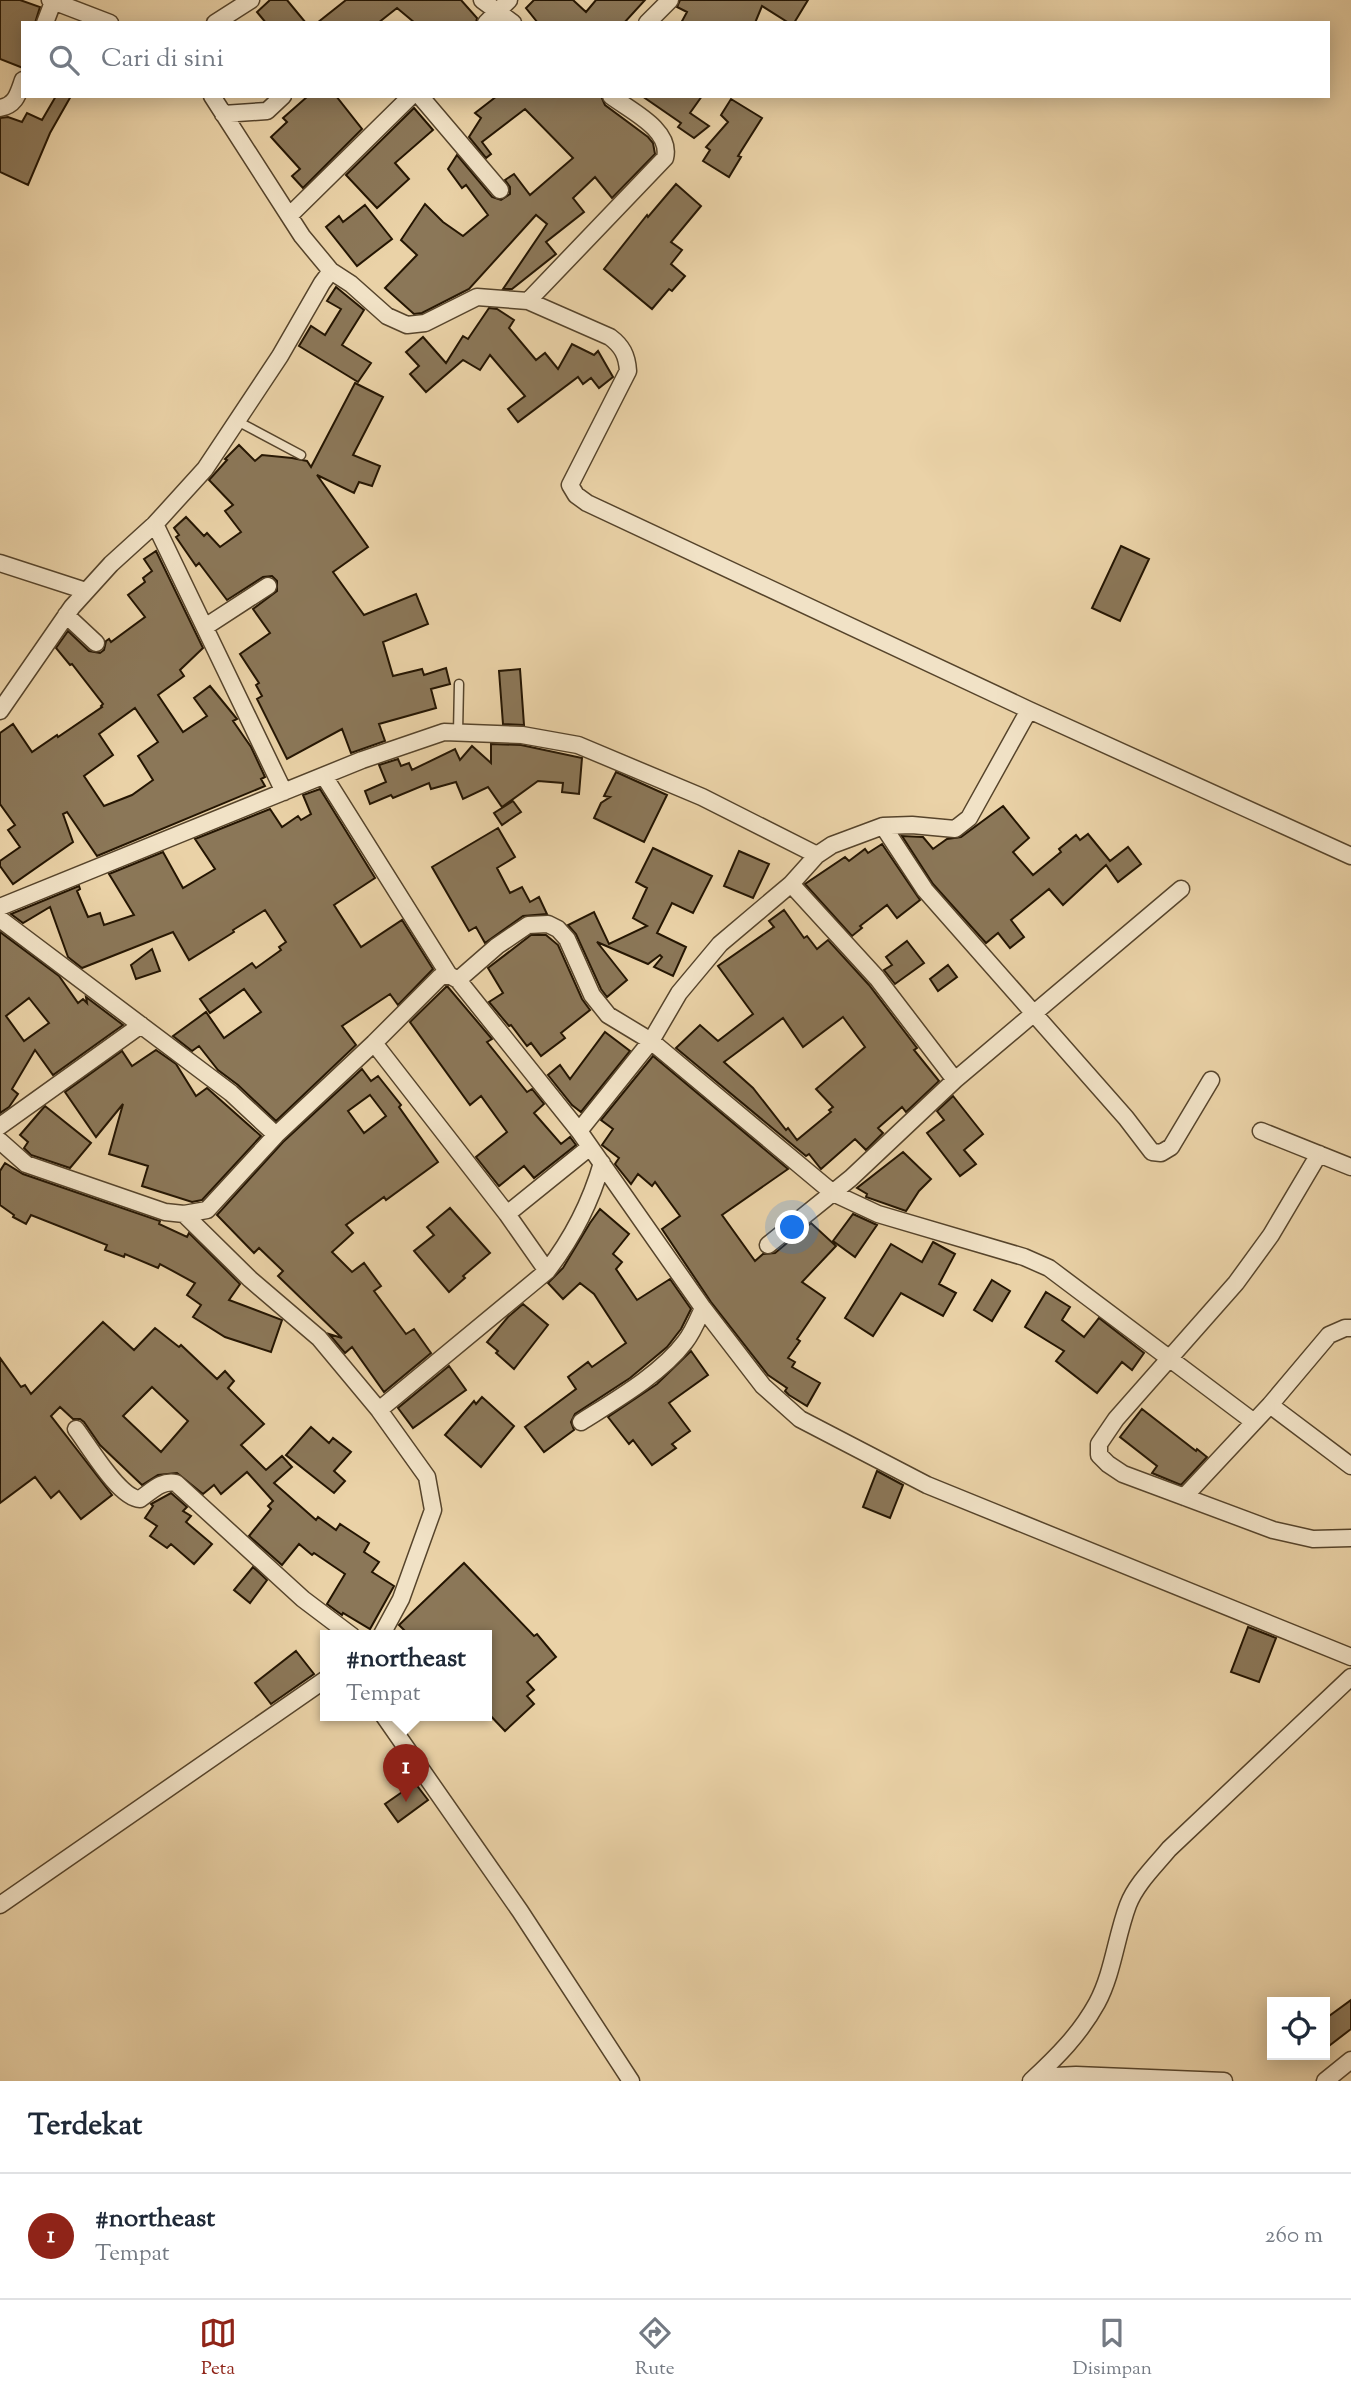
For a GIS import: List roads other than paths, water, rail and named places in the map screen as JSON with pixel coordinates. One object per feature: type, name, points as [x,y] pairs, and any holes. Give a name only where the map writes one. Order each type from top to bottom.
[{"type":"street","points":[[218,21],[251,0]]},
{"type":"street","points":[[482,0],[498,11]]},
{"type":"street","points":[[649,21],[670,0]]},
{"type":"street","points":[[46,21],[52,1],[105,21]]},
{"type":"street","points":[[0,108],[15,101],[21,85]]},
{"type":"street","points":[[213,98],[289,216],[331,271],[351,284],[387,316],[407,324],[425,323],[477,297],[528,301],[610,337],[620,344],[627,358],[628,371],[570,485],[576,495],[587,503],[1029,710],[1351,856]]},
{"type":"street","points":[[223,114],[267,111],[281,98]]},
{"type":"street","points":[[289,216],[409,98]]},
{"type":"street","points":[[422,98],[500,190]]},
{"type":"street","points":[[528,301],[665,158],[667,150],[659,132],[614,98]]},
{"type":"street","points":[[0,711],[66,615],[86,591],[155,524],[205,469],[280,356],[331,271]]},
{"type":"street","points":[[155,524],[285,792]]},
{"type":"street","points":[[0,563],[86,591]]},
{"type":"street","points":[[205,627],[268,586]]},
{"type":"street","points":[[66,615],[96,643]]},
{"type":"street","points":[[579,1131],[651,1041],[679,993],[720,944],[791,884],[817,855],[832,845],[883,826],[912,825],[955,829],[969,818],[1029,710]]},
{"type":"street","points":[[0,907],[324,776],[444,732],[522,735],[578,744],[702,797],[817,855]]},
{"type":"street","points":[[324,776],[454,978],[579,1131],[703,1308],[763,1386],[800,1419],[927,1485],[1351,1657]]},
{"type":"street","points":[[883,826],[925,890],[1126,1118],[1152,1152],[1161,1153],[1171,1147],[1211,1080]]},
{"type":"street","points":[[791,884],[877,978],[955,1080]]},
{"type":"street","points":[[768,1245],[832,1193],[955,1080],[1181,889]]},
{"type":"street","points":[[0,919],[185,1061],[231,1093],[276,1135]]},
{"type":"street","points":[[0,1141],[26,1164],[164,1212],[184,1214],[207,1210],[276,1135],[440,977],[454,978],[527,925],[548,924],[558,929],[567,939],[592,995],[608,1015],[651,1041],[832,1193],[878,1214],[1024,1256],[1049,1268],[1254,1422]]},
{"type":"street","points":[[0,1126],[141,1025]]},
{"type":"street","points":[[374,1043],[507,1214],[547,1271]]},
{"type":"street","points":[[1261,1130],[1351,1167]]},
{"type":"street","points":[[507,1214],[590,1147]]},
{"type":"street","points":[[1319,1154],[1271,1235],[1237,1283],[1116,1419],[1099,1444],[1099,1455],[1123,1474],[1273,1531],[1313,1539],[1351,1538]]},
{"type":"street","points":[[379,1410],[547,1271],[563,1250],[597,1182],[602,1163]]},
{"type":"street","points":[[184,1214],[250,1279],[319,1338],[379,1410],[427,1477],[433,1510],[401,1599],[384,1630]]},
{"type":"street","points":[[580,1422],[624,1395],[655,1371],[686,1342],[703,1308]]},
{"type":"street","points":[[1184,1497],[1270,1405],[1329,1335],[1351,1328]]},
{"type":"street","points":[[1270,1405],[1351,1466]]},
{"type":"street","points":[[76,1429],[117,1483],[132,1497],[141,1499],[161,1483],[176,1483],[303,1599],[344,1630]]},
{"type":"street","points":[[1032,2081],[1058,2057],[1082,2028],[1099,2000],[1129,1903],[1162,1857],[1351,1677]]},
{"type":"street","points":[[0,1905],[320,1683]]},
{"type":"street","points":[[387,1721],[520,1911],[631,2081]]},
{"type":"street","points":[[1325,2081],[1351,2060]]},
{"type":"street","points":[[1032,2081],[1076,2075],[1224,2081]]},
{"type":"lane","points":[[237,421],[301,455]]},
{"type":"lane","points":[[458,733],[459,684]]},
{"type":"place","name":"#northeast","points":[[406,1802]]}]
